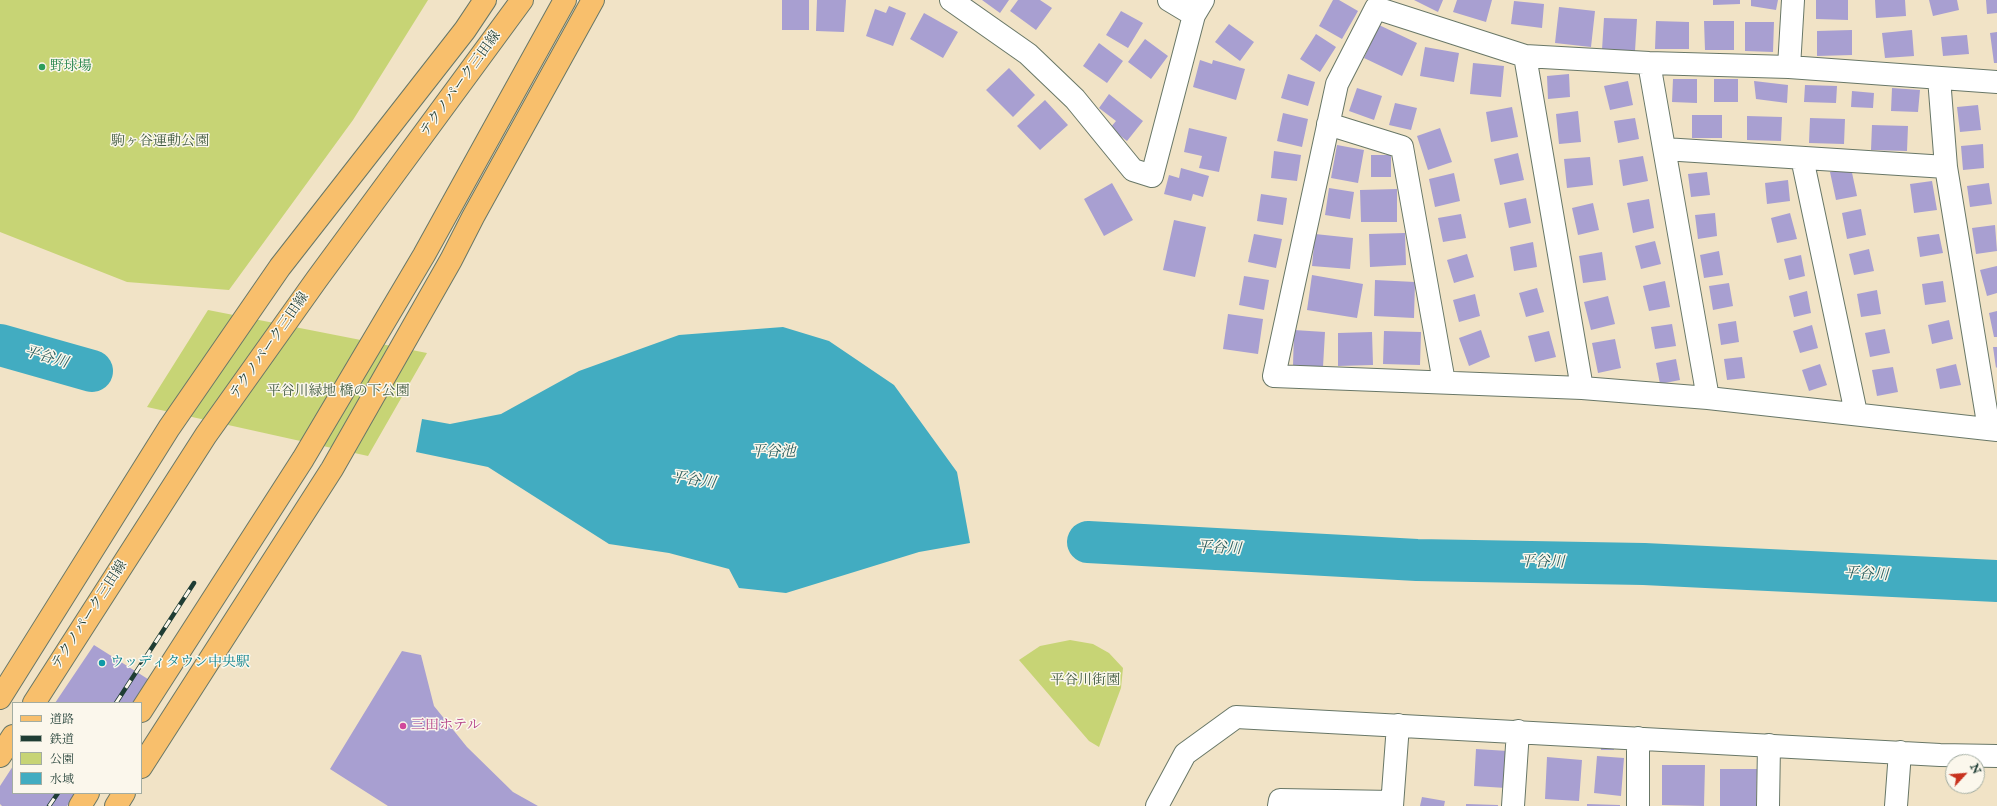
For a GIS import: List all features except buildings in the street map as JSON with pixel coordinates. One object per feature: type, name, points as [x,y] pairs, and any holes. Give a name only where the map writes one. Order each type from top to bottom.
[{"type":"main road","points":[[0,698],[169,428],[280,267],[465,30],[485,0]]},
{"type":"main road","name":"テクノパーク三田線","points":[[35,702],[206,435],[317,279],[522,0]]},
{"type":"main road","points":[[142,709],[303,459],[424,255],[565,0]]},
{"type":"main road","points":[[142,765],[332,469],[451,260],[473,217],[593,1]]},
{"type":"main road","points":[[0,756],[12,738]]},
{"type":"main road","points":[[80,806],[87,794]]},
{"type":"main road","points":[[116,806],[123,794]]},
{"type":"street","points":[[951,0],[1028,54],[1075,99],[1132,170],[1152,176],[1198,8],[1169,0]]},
{"type":"street","points":[[1788,67],[1793,0]]},
{"type":"street","points":[[1938,78],[1946,168],[1993,429],[1708,398],[1582,388],[1274,376],[1337,84],[1376,8],[1525,56],[1649,63],[1788,67],[1997,82]]},
{"type":"street","points":[[1525,56],[1582,388]]},
{"type":"street","points":[[1649,63],[1708,398]]},
{"type":"street","points":[[1328,124],[1402,147],[1444,382]]},
{"type":"street","points":[[1664,149],[1946,168]]},
{"type":"street","points":[[1802,158],[1856,413]]},
{"type":"street","points":[[1157,806],[1185,754],[1236,717],[1997,756]]},
{"type":"street","points":[[1279,806],[1280,800],[1392,804],[1398,725]]},
{"type":"street","points":[[1513,806],[1518,731]]},
{"type":"street","points":[[1638,738],[1638,806]]},
{"type":"street","points":[[1768,806],[1770,745]]},
{"type":"street","points":[[1896,806],[1900,752]]},
{"type":"green space","name":"駒ヶ谷運動公園","points":[[0,0],[428,0],[353,120],[229,290],[127,282],[0,232]]},
{"type":"green space","name":"平谷川緑地 橋の下公園","points":[[208,310],[427,353],[368,456],[147,407]]},
{"type":"green space","name":"平谷川街園","points":[[1070,640],[1093,644],[1109,653],[1123,668],[1121,688],[1099,747],[1089,741],[1019,660],[1040,646]]},
{"type":"water","name":"平谷池","points":[[783,327],[829,341],[894,385],[957,472],[970,543],[919,552],[786,593],[739,588],[729,569],[669,553],[609,544],[488,467],[416,452],[422,419],[450,424],[501,414],[579,371],[679,335]]},
{"type":"waterway","name":"平谷川","points":[[0,345],[92,371]]},
{"type":"waterway","name":"平谷川","points":[[1088,542],[1417,560],[1644,564],[1997,581]]},
{"type":"railway","points":[[117,702],[194,583]]},
{"type":"railway","points":[[49,806],[57,794]]},
{"type":"place","name":"野球場","points":[[42,67]]},
{"type":"place","name":"ウッディタウン中央駅","points":[[102,663]]},
{"type":"place","name":"三田ホテル","points":[[403,726]]}]
